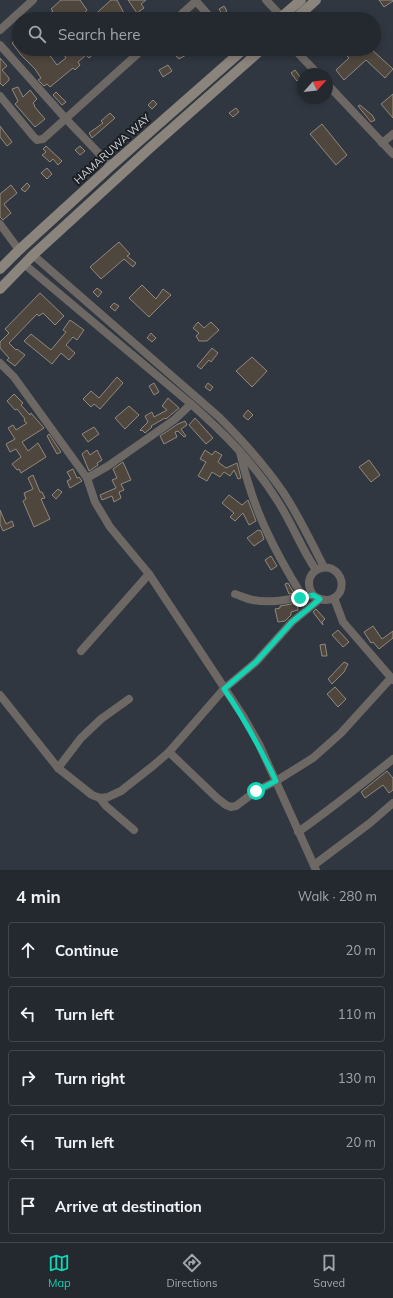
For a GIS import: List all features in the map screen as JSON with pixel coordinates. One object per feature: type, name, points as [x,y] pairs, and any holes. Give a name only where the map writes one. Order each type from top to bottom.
[{"type":"main road","points":[[287,12],[301,0]]},
{"type":"main road","points":[[303,12],[316,0]]},
{"type":"main road","name":"HAMARUWA WAY","points":[[0,270],[19,250],[111,166],[235,56]]},
{"type":"main road","points":[[0,289],[32,255],[145,152],[254,56]]},
{"type":"street","points":[[20,12],[33,0]]},
{"type":"street","points":[[266,0],[275,12]]},
{"type":"street","points":[[183,12],[195,1],[205,12]]},
{"type":"street","points":[[0,30],[12,19]]},
{"type":"street","points":[[0,45],[66,119],[111,166]]},
{"type":"street","points":[[0,96],[37,140],[43,139],[135,56]]},
{"type":"street","points":[[301,56],[312,68]]},
{"type":"street","points":[[333,90],[393,154]]},
{"type":"street","points":[[382,143],[393,134]]},
{"type":"street","points":[[1,229],[19,250]]},
{"type":"street","points":[[32,255],[219,417],[246,444],[283,492],[324,567]]},
{"type":"street","points":[[24,264],[191,404],[250,461],[278,501],[292,525],[306,557],[316,570]]},
{"type":"street","points":[[0,363],[18,383],[87,478],[95,502],[110,527],[149,574],[246,722],[276,781],[315,867],[393,803]]},
{"type":"street","points":[[87,478],[108,466],[174,420],[191,404]]},
{"type":"street","points":[[240,451],[245,474],[254,502],[270,538],[303,597]]},
{"type":"street","points":[[235,594],[253,600],[274,602],[303,597],[317,597],[327,600],[334,598],[341,590],[341,579],[335,570],[324,567],[316,570],[311,576],[309,584],[317,597]]},
{"type":"street","points":[[81,651],[149,574]]},
{"type":"street","points":[[0,695],[58,768],[81,788],[92,795],[100,798],[108,797],[121,791],[169,752],[224,689],[256,662],[317,597]]},
{"type":"street","points":[[169,752],[217,798],[231,807],[236,806],[256,791],[276,781],[313,758],[341,733],[392,679],[343,622],[334,598]]},
{"type":"street","points":[[58,768],[81,738],[101,720],[129,699]]},
{"type":"street","points":[[298,832],[336,805],[350,792],[393,759]]},
{"type":"street","points":[[100,798],[106,806],[134,830]]},
{"type":"building","points":[[61,0],[80,0],[87,10],[85,12],[52,12],[53,11],[51,9]]},
{"type":"building","points":[[111,0],[117,0],[123,12],[98,12]]},
{"type":"building","points":[[128,0],[146,0],[141,4],[144,8],[136,12]]},
{"type":"building","points":[[379,0],[393,0],[393,1],[384,7]]},
{"type":"building","points":[[224,6],[227,11],[221,12],[219,9]]},
{"type":"building","points":[[22,56],[50,56],[57,65],[66,58],[65,56],[85,56],[78,62],[80,65],[75,70],[73,68],[50,87],[47,84],[44,86],[38,80],[41,78],[35,69]]},
{"type":"building","points":[[176,56],[184,56],[179,59]]},
{"type":"building","points":[[347,56],[379,56],[393,69],[385,78],[366,60],[344,80],[336,70],[349,58]]},
{"type":"building","points":[[0,58],[7,66],[2,70],[9,78],[3,86],[0,83]]},
{"type":"building","points":[[168,65],[172,71],[163,77],[159,70]]},
{"type":"building","points":[[295,70],[297,73],[297,81],[291,73]]},
{"type":"building","points":[[18,87],[23,97],[30,90],[37,99],[33,103],[34,106],[45,119],[35,127],[15,104],[18,101],[12,89]]},
{"type":"building","points":[[56,92],[66,102],[62,105],[53,95]]},
{"type":"building","points":[[393,94],[393,118],[381,104]]},
{"type":"building","points":[[153,100],[157,104],[152,109],[148,105]]},
{"type":"building","points":[[360,105],[372,115],[375,120],[371,122],[358,106]]},
{"type":"building","points":[[236,108],[239,112],[233,117],[229,113]]},
{"type":"building","points":[[110,113],[115,118],[92,138],[89,133],[103,123],[101,121]]},
{"type":"building","points":[[322,124],[347,155],[336,165],[310,134]]},
{"type":"building","points":[[0,126],[12,142],[7,146],[0,137]]},
{"type":"building","points":[[46,146],[62,161],[58,165],[53,159],[50,162],[42,155],[46,152],[43,149]]},
{"type":"building","points":[[80,146],[85,151],[80,155],[75,150]]},
{"type":"building","points":[[47,168],[52,174],[47,179],[41,173]]},
{"type":"building","points":[[27,183],[30,186],[25,192],[21,189]]},
{"type":"building","points":[[11,185],[17,193],[4,204],[11,213],[3,220],[0,217],[0,194]]},
{"type":"building","points":[[119,242],[130,254],[127,256],[136,263],[133,267],[124,259],[101,279],[90,267]]},
{"type":"building","points":[[142,285],[156,299],[163,289],[171,295],[149,317],[129,298]]},
{"type":"building","points":[[97,288],[102,292],[98,297],[93,292]]},
{"type":"building","points":[[40,293],[64,316],[55,325],[43,313],[39,316],[37,314],[9,343],[16,350],[17,349],[25,355],[15,366],[7,360],[9,358],[0,348],[0,342],[9,333],[5,329]]},
{"type":"building","points":[[114,303],[119,306],[115,311],[110,307]]},
{"type":"building","points":[[70,320],[84,330],[77,340],[73,337],[66,345],[75,353],[69,360],[61,353],[52,364],[24,341],[31,334],[51,350],[66,332],[63,330]]},
{"type":"building","points":[[198,322],[204,328],[211,322],[219,330],[207,341],[199,341],[196,336],[199,333],[193,328]]},
{"type":"building","points":[[151,333],[156,338],[152,342],[147,338]]},
{"type":"building","points":[[212,348],[218,353],[211,362],[209,360],[201,369],[197,366]]},
{"type":"building","points":[[252,357],[267,371],[252,387],[236,371]]},
{"type":"building","points":[[117,377],[123,383],[100,409],[94,404],[91,407],[83,399],[91,391],[99,398]]},
{"type":"building","points":[[154,383],[159,392],[154,395],[149,386]]},
{"type":"building","points":[[208,383],[213,387],[210,391],[205,387]]},
{"type":"building","points":[[14,394],[23,403],[21,405],[30,415],[31,413],[44,428],[22,442],[28,451],[38,443],[46,457],[21,473],[19,469],[17,470],[12,464],[21,457],[16,449],[10,452],[6,444],[15,439],[8,428],[13,425],[16,430],[27,423],[24,421],[25,419],[17,409],[15,410],[7,401]]},
{"type":"building","points":[[168,398],[179,408],[166,419],[165,418],[151,426],[152,427],[145,433],[142,430],[141,431],[140,430],[148,422],[145,416],[152,412],[154,417],[167,410],[162,406]]},
{"type":"building","points":[[129,406],[139,415],[125,429],[115,418]]},
{"type":"building","points":[[248,410],[253,415],[248,420],[243,416]]},
{"type":"building","points":[[195,418],[213,438],[206,444],[189,425]]},
{"type":"building","points":[[185,421],[187,425],[181,429],[186,436],[184,437],[178,431],[175,432],[177,437],[164,444],[160,436]]},
{"type":"building","points":[[94,427],[99,434],[88,442],[82,434]]},
{"type":"building","points":[[49,434],[61,452],[57,454],[47,436]]},
{"type":"building","points":[[87,450],[90,455],[97,450],[102,460],[97,463],[98,465],[89,471],[82,454]]},
{"type":"building","points":[[205,450],[212,455],[215,451],[222,455],[218,462],[226,468],[237,463],[241,478],[238,479],[234,470],[230,476],[224,472],[220,477],[212,472],[207,481],[198,476],[206,462],[200,459]]},
{"type":"building","points":[[369,460],[380,475],[371,482],[359,467]]},
{"type":"building","points":[[123,462],[131,480],[121,484],[124,490],[119,492],[121,498],[114,502],[112,496],[102,500],[100,495],[116,488],[112,480],[117,478],[113,469]]},
{"type":"building","points":[[73,469],[77,478],[79,477],[82,481],[70,488],[67,481],[71,479],[67,472]]},
{"type":"building","points":[[33,475],[40,492],[42,492],[45,498],[41,499],[50,519],[34,527],[23,501],[26,499],[24,493],[33,489],[28,478]]},
{"type":"building","points":[[58,489],[62,492],[56,499],[52,495]]},
{"type":"building","points":[[229,495],[242,505],[248,500],[256,521],[249,525],[243,513],[235,521],[230,517],[234,513],[222,503]]},
{"type":"building","points":[[0,510],[6,524],[12,521],[14,526],[3,531],[0,524]]},
{"type":"building","points":[[258,530],[261,531],[264,539],[254,546],[247,538]]},
{"type":"building","points":[[271,556],[277,566],[271,570],[265,560]]},
{"type":"building","points":[[288,583],[294,593],[289,594],[285,584]]},
{"type":"building","points":[[297,603],[298,610],[291,612],[291,615],[285,621],[278,622],[275,609],[280,608],[280,606]]},
{"type":"building","points":[[316,609],[325,619],[322,622],[323,625],[313,612]]},
{"type":"building","points":[[373,626],[382,639],[393,631],[393,638],[379,649],[373,642],[371,643],[364,632]]},
{"type":"building","points":[[338,630],[349,642],[343,647],[332,635]]},
{"type":"building","points":[[325,644],[327,656],[322,656],[320,645]]},
{"type":"building","points":[[344,662],[348,664],[344,672],[332,684],[328,679]]},
{"type":"building","points":[[335,687],[346,699],[338,707],[327,694]]},
{"type":"building","points":[[387,771],[393,778],[393,790],[389,793],[383,785],[365,798],[361,792]]},
{"type":"route","points":[[256,791],[276,781],[243,716],[224,689],[256,662],[292,622],[320,599],[313,595],[300,598]]}]
